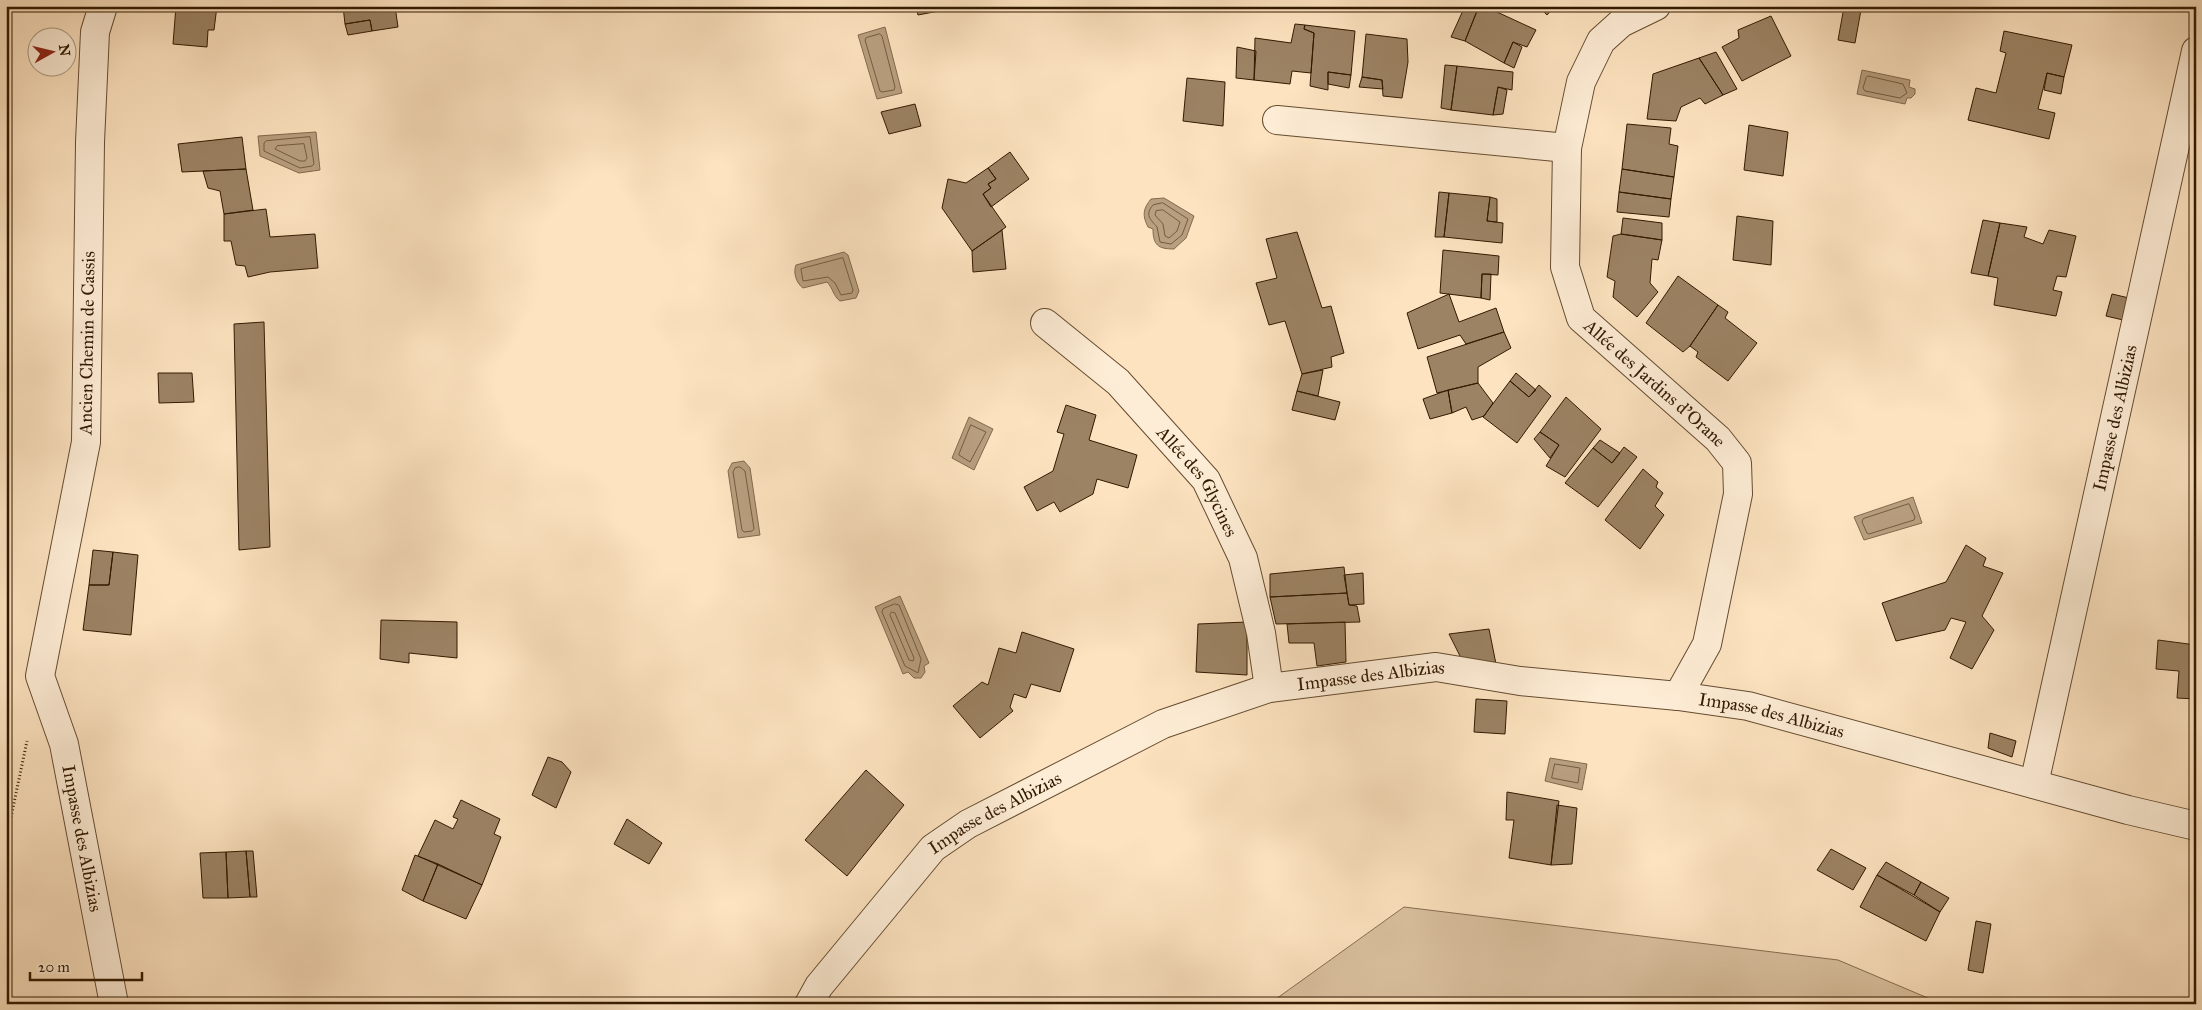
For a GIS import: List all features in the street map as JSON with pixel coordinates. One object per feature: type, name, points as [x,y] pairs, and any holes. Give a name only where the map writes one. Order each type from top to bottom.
[{"type":"street","name":"Ancien Chemin de Cassis","points":[[40,676],[86,442],[90,142],[95,32],[103,6]]},
{"type":"street","name":"Allée des Jardins d'Orane","points":[[1656,6],[1621,23],[1601,41],[1581,82],[1567,148],[1564,267],[1581,318],[1718,438],[1737,463],[1738,494],[1707,644],[1678,696]]},
{"type":"street","name":"Impasse des Albizias","points":[[2034,784],[2196,51]]},
{"type":"street","points":[[1277,120],[1567,148]]},
{"type":"street","name":"Allée des Glycines","points":[[1045,323],[1118,382],[1206,480],[1244,558],[1261,633],[1269,688]]},
{"type":"street","name":"Impasse des Albizias","points":[[809,1004],[818,986],[932,848],[968,824],[1163,724],[1269,688],[1436,667],[1520,680],[1678,696],[1748,706],[2128,810],[2196,826]]},
{"type":"street","name":"Impasse des Albizias","points":[[40,676],[64,744],[114,1004]]},
{"type":"path","points":[[6,841],[28,734]]},
{"type":"shaded area","points":[[1404,907],[1838,960],[1942,1004],[1269,1004]]},
{"type":"water","points":[[885,27],[902,93],[877,99],[858,35]]},
{"type":"water","points":[[1862,70],[1910,80],[1909,87],[1915,89],[1915,94],[1911,98],[1907,98],[1905,104],[1857,94]]},
{"type":"water","points":[[316,132],[320,170],[299,173],[260,156],[258,136]]},
{"type":"water","points":[[1164,198],[1194,216],[1186,238],[1174,249],[1157,245],[1153,229],[1148,227],[1144,216],[1146,206],[1151,199]]},
{"type":"water","points":[[844,252],[848,255],[859,291],[856,298],[840,301],[827,282],[803,288],[797,280],[795,274],[796,265]]},
{"type":"water","points":[[969,417],[993,429],[974,470],[952,458]]},
{"type":"water","points":[[744,461],[750,468],[760,535],[738,538],[728,471],[732,463]]},
{"type":"water","points":[[1913,497],[1922,523],[1864,540],[1854,517]]},
{"type":"water","points":[[900,596],[929,663],[924,666],[925,672],[921,678],[914,678],[908,672],[903,674],[875,607]]},
{"type":"water","points":[[1550,758],[1587,764],[1582,790],[1545,781]]},
{"type":"building","points":[[176,6],[217,6],[214,30],[208,30],[207,47],[173,44]]},
{"type":"building","points":[[343,6],[395,6],[398,27],[372,31],[370,20],[345,24]]},
{"type":"building","points":[[916,6],[965,6],[918,15]]},
{"type":"building","points":[[1465,6],[1479,6],[1465,41],[1451,37]]},
{"type":"building","points":[[1479,6],[1484,6],[1536,30],[1527,47],[1513,42],[1504,63],[1465,41]]},
{"type":"building","points":[[1538,6],[1555,6],[1547,15]]},
{"type":"building","points":[[1844,7],[1861,10],[1855,43],[1838,40]]},
{"type":"building","points":[[1771,16],[1791,56],[1742,81],[1722,47],[1739,38],[1738,30]]},
{"type":"building","points":[[370,20],[372,31],[348,35],[345,24]]},
{"type":"building","points":[[1295,24],[1305,25],[1304,29],[1314,33],[1311,73],[1292,71],[1290,84],[1254,80],[1255,38],[1291,43]]},
{"type":"building","points":[[1305,25],[1355,31],[1351,75],[1328,72],[1328,90],[1310,86],[1314,33],[1304,29]]},
{"type":"building","points":[[2004,31],[2072,45],[2064,77],[2047,73],[2038,109],[2055,113],[2049,139],[1968,120],[1976,88],[1996,93],[2006,53],[2000,51]]},
{"type":"building","points":[[1366,34],[1407,39],[1408,62],[1402,98],[1383,96],[1382,80],[1362,77]]},
{"type":"building","points":[[1513,42],[1522,47],[1514,68],[1504,63]]},
{"type":"building","points":[[1237,47],[1256,51],[1254,80],[1236,78]]},
{"type":"building","points":[[1716,52],[1737,89],[1723,95],[1699,58]]},
{"type":"building","points":[[1699,58],[1723,95],[1705,104],[1700,98],[1681,107],[1676,121],[1647,119],[1653,74]]},
{"type":"building","points":[[1445,65],[1457,66],[1451,110],[1441,108]]},
{"type":"building","points":[[1457,66],[1513,72],[1512,90],[1498,87],[1493,115],[1451,110]]},
{"type":"building","points":[[1328,72],[1351,75],[1349,88],[1328,84]]},
{"type":"building","points":[[2047,73],[2064,77],[2061,94],[2044,90]]},
{"type":"building","points":[[1362,77],[1382,80],[1383,89],[1359,87]]},
{"type":"building","points":[[1187,78],[1225,82],[1223,126],[1183,121]]},
{"type":"building","points":[[1498,87],[1507,90],[1503,114],[1493,115]]},
{"type":"building","points":[[915,104],[921,126],[889,134],[881,112]]},
{"type":"building","points":[[1627,124],[1671,128],[1669,144],[1678,146],[1674,177],[1622,169]]},
{"type":"building","points":[[1749,125],[1788,132],[1783,176],[1744,170]]},
{"type":"building","points":[[242,137],[246,169],[182,172],[178,144]]},
{"type":"building","points":[[1010,152],[1029,179],[991,207],[983,194],[991,188],[988,184],[996,179],[988,168]]},
{"type":"building","points":[[988,168],[996,179],[988,184],[991,188],[983,194],[1006,227],[972,251],[942,208],[948,179],[966,183]]},
{"type":"building","points":[[246,169],[253,210],[224,214],[220,191],[208,188],[203,171]]},
{"type":"building","points":[[1622,169],[1674,177],[1671,199],[1619,192]]},
{"type":"building","points":[[1439,192],[1449,193],[1444,237],[1435,237]]},
{"type":"building","points":[[1619,192],[1671,199],[1669,217],[1617,212]]},
{"type":"building","points":[[1449,193],[1490,197],[1487,221],[1503,223],[1502,243],[1444,237]]},
{"type":"building","points":[[1490,197],[1497,199],[1497,222],[1487,221]]},
{"type":"building","points":[[266,209],[270,237],[315,234],[318,268],[270,272],[248,277],[245,266],[236,265],[231,241],[224,241],[224,214]]},
{"type":"building","points":[[1737,216],[1773,221],[1771,265],[1733,260]]},
{"type":"building","points":[[1623,218],[1662,223],[1662,240],[1621,234]]},
{"type":"building","points":[[1983,220],[2000,223],[1988,276],[1971,273]]},
{"type":"building","points":[[2000,223],[2027,227],[2024,237],[2043,244],[2049,230],[2076,236],[2066,277],[2057,276],[2053,290],[2062,292],[2056,316],[1994,305],[1998,278],[1988,276]]},
{"type":"building","points":[[1002,230],[1006,269],[973,272],[972,251]]},
{"type":"building","points":[[1297,232],[1322,308],[1331,306],[1344,353],[1331,357],[1332,367],[1302,374],[1285,321],[1269,325],[1256,283],[1277,278],[1266,239]]},
{"type":"building","points":[[1621,234],[1662,240],[1658,260],[1652,259],[1650,283],[1658,292],[1637,317],[1613,297],[1615,281],[1607,277],[1613,236]]},
{"type":"building","points":[[1443,250],[1499,256],[1498,275],[1482,274],[1481,298],[1440,293]]},
{"type":"building","points":[[1482,274],[1491,274],[1490,300],[1481,298]]},
{"type":"building","points":[[1678,276],[1718,305],[1690,346],[1683,352],[1646,323]]},
{"type":"building","points":[[1449,294],[1459,322],[1496,308],[1504,332],[1466,344],[1460,335],[1418,349],[1407,313]]},
{"type":"building","points":[[2112,294],[2129,298],[2123,320],[2106,316]]},
{"type":"building","points":[[1718,305],[1728,312],[1725,318],[1757,343],[1728,381],[1696,357],[1698,352],[1690,346]]},
{"type":"building","points":[[264,322],[270,547],[239,550],[234,324]]},
{"type":"building","points":[[1504,332],[1511,348],[1478,367],[1478,383],[1437,393],[1427,357]]},
{"type":"building","points":[[1323,370],[1318,396],[1297,391],[1302,374]]},
{"type":"building","points":[[158,373],[192,373],[194,402],[159,403]]},
{"type":"building","points":[[1516,373],[1536,390],[1529,397],[1510,381]]},
{"type":"building","points":[[1510,381],[1529,397],[1539,385],[1551,396],[1517,443],[1483,417]]},
{"type":"building","points":[[1478,383],[1493,403],[1484,416],[1472,420],[1466,407],[1452,413],[1448,390]]},
{"type":"building","points":[[1448,390],[1452,413],[1430,419],[1423,399]]},
{"type":"building","points":[[1297,391],[1340,402],[1335,420],[1292,410]]},
{"type":"building","points":[[1566,397],[1601,429],[1565,477],[1546,466],[1559,445],[1540,432]]},
{"type":"building","points":[[1066,405],[1096,415],[1089,440],[1137,455],[1128,488],[1097,479],[1093,494],[1060,512],[1054,502],[1037,511],[1024,487],[1053,471],[1064,434],[1057,432]]},
{"type":"building","points":[[1540,432],[1559,445],[1550,458],[1534,439]]},
{"type":"building","points":[[1600,440],[1620,453],[1612,463],[1593,448]]},
{"type":"building","points":[[1624,447],[1637,457],[1598,507],[1565,483],[1593,448],[1612,463]]},
{"type":"building","points":[[1643,469],[1658,482],[1656,487],[1663,493],[1655,506],[1664,515],[1640,549],[1605,520]]},
{"type":"building","points":[[1966,545],[1986,558],[1983,566],[2003,573],[1982,616],[1994,630],[1972,669],[1950,658],[1966,622],[1951,618],[1945,630],[1896,641],[1882,603],[1946,582]]},
{"type":"building","points":[[93,550],[113,552],[109,585],[89,585]]},
{"type":"building","points":[[113,552],[138,555],[131,635],[83,630],[89,585],[109,585]]},
{"type":"building","points":[[1344,567],[1347,593],[1270,597],[1270,574]]},
{"type":"building","points":[[1363,573],[1364,604],[1349,605],[1344,575]]},
{"type":"building","points":[[1347,593],[1349,605],[1357,606],[1360,622],[1276,624],[1270,597]]},
{"type":"building","points":[[381,620],[457,622],[457,658],[409,653],[409,663],[380,659]]},
{"type":"building","points":[[1247,622],[1247,675],[1196,672],[1198,624]]},
{"type":"building","points":[[1345,622],[1346,662],[1317,666],[1314,643],[1289,643],[1287,624]]},
{"type":"building","points":[[1489,629],[1496,664],[1461,658],[1449,634]]},
{"type":"building","points":[[1022,632],[1074,649],[1060,692],[1031,684],[1026,698],[1014,694],[1010,707],[1013,711],[980,738],[953,706],[982,682],[988,685],[999,648],[1016,653]]},
{"type":"building","points":[[2158,640],[2196,645],[2196,699],[2177,698],[2179,671],[2156,669]]},
{"type":"building","points":[[1476,699],[1507,701],[1505,734],[1474,732]]},
{"type":"building","points":[[1990,733],[2016,741],[2012,757],[1988,748]]},
{"type":"building","points":[[548,757],[562,762],[571,772],[556,808],[532,795]]},
{"type":"building","points":[[866,770],[904,805],[847,876],[805,840]]},
{"type":"building","points":[[1507,792],[1559,801],[1551,865],[1509,858],[1514,820],[1506,820]]},
{"type":"building","points":[[461,800],[500,819],[494,834],[501,837],[482,885],[418,856],[435,820],[453,829],[458,819],[453,817]]},
{"type":"building","points":[[1557,805],[1577,808],[1572,864],[1551,865]]},
{"type":"building","points":[[627,819],[662,843],[649,864],[614,844]]},
{"type":"building","points":[[1831,849],[1866,868],[1853,890],[1817,870]]},
{"type":"building","points":[[246,851],[253,851],[257,897],[250,897]]},
{"type":"building","points":[[246,851],[250,897],[228,898],[226,852]]},
{"type":"building","points":[[226,852],[228,898],[203,898],[200,853]]},
{"type":"building","points":[[415,855],[438,864],[423,901],[402,890]]},
{"type":"building","points":[[1886,862],[1921,882],[1914,895],[1877,875]]},
{"type":"building","points":[[438,864],[482,885],[466,919],[423,901]]},
{"type":"building","points":[[1877,875],[1940,912],[1926,941],[1860,907]]},
{"type":"building","points":[[1921,882],[1949,898],[1940,912],[1914,895]]},
{"type":"building","points":[[1976,921],[1991,924],[1983,973],[1968,970]]}]
